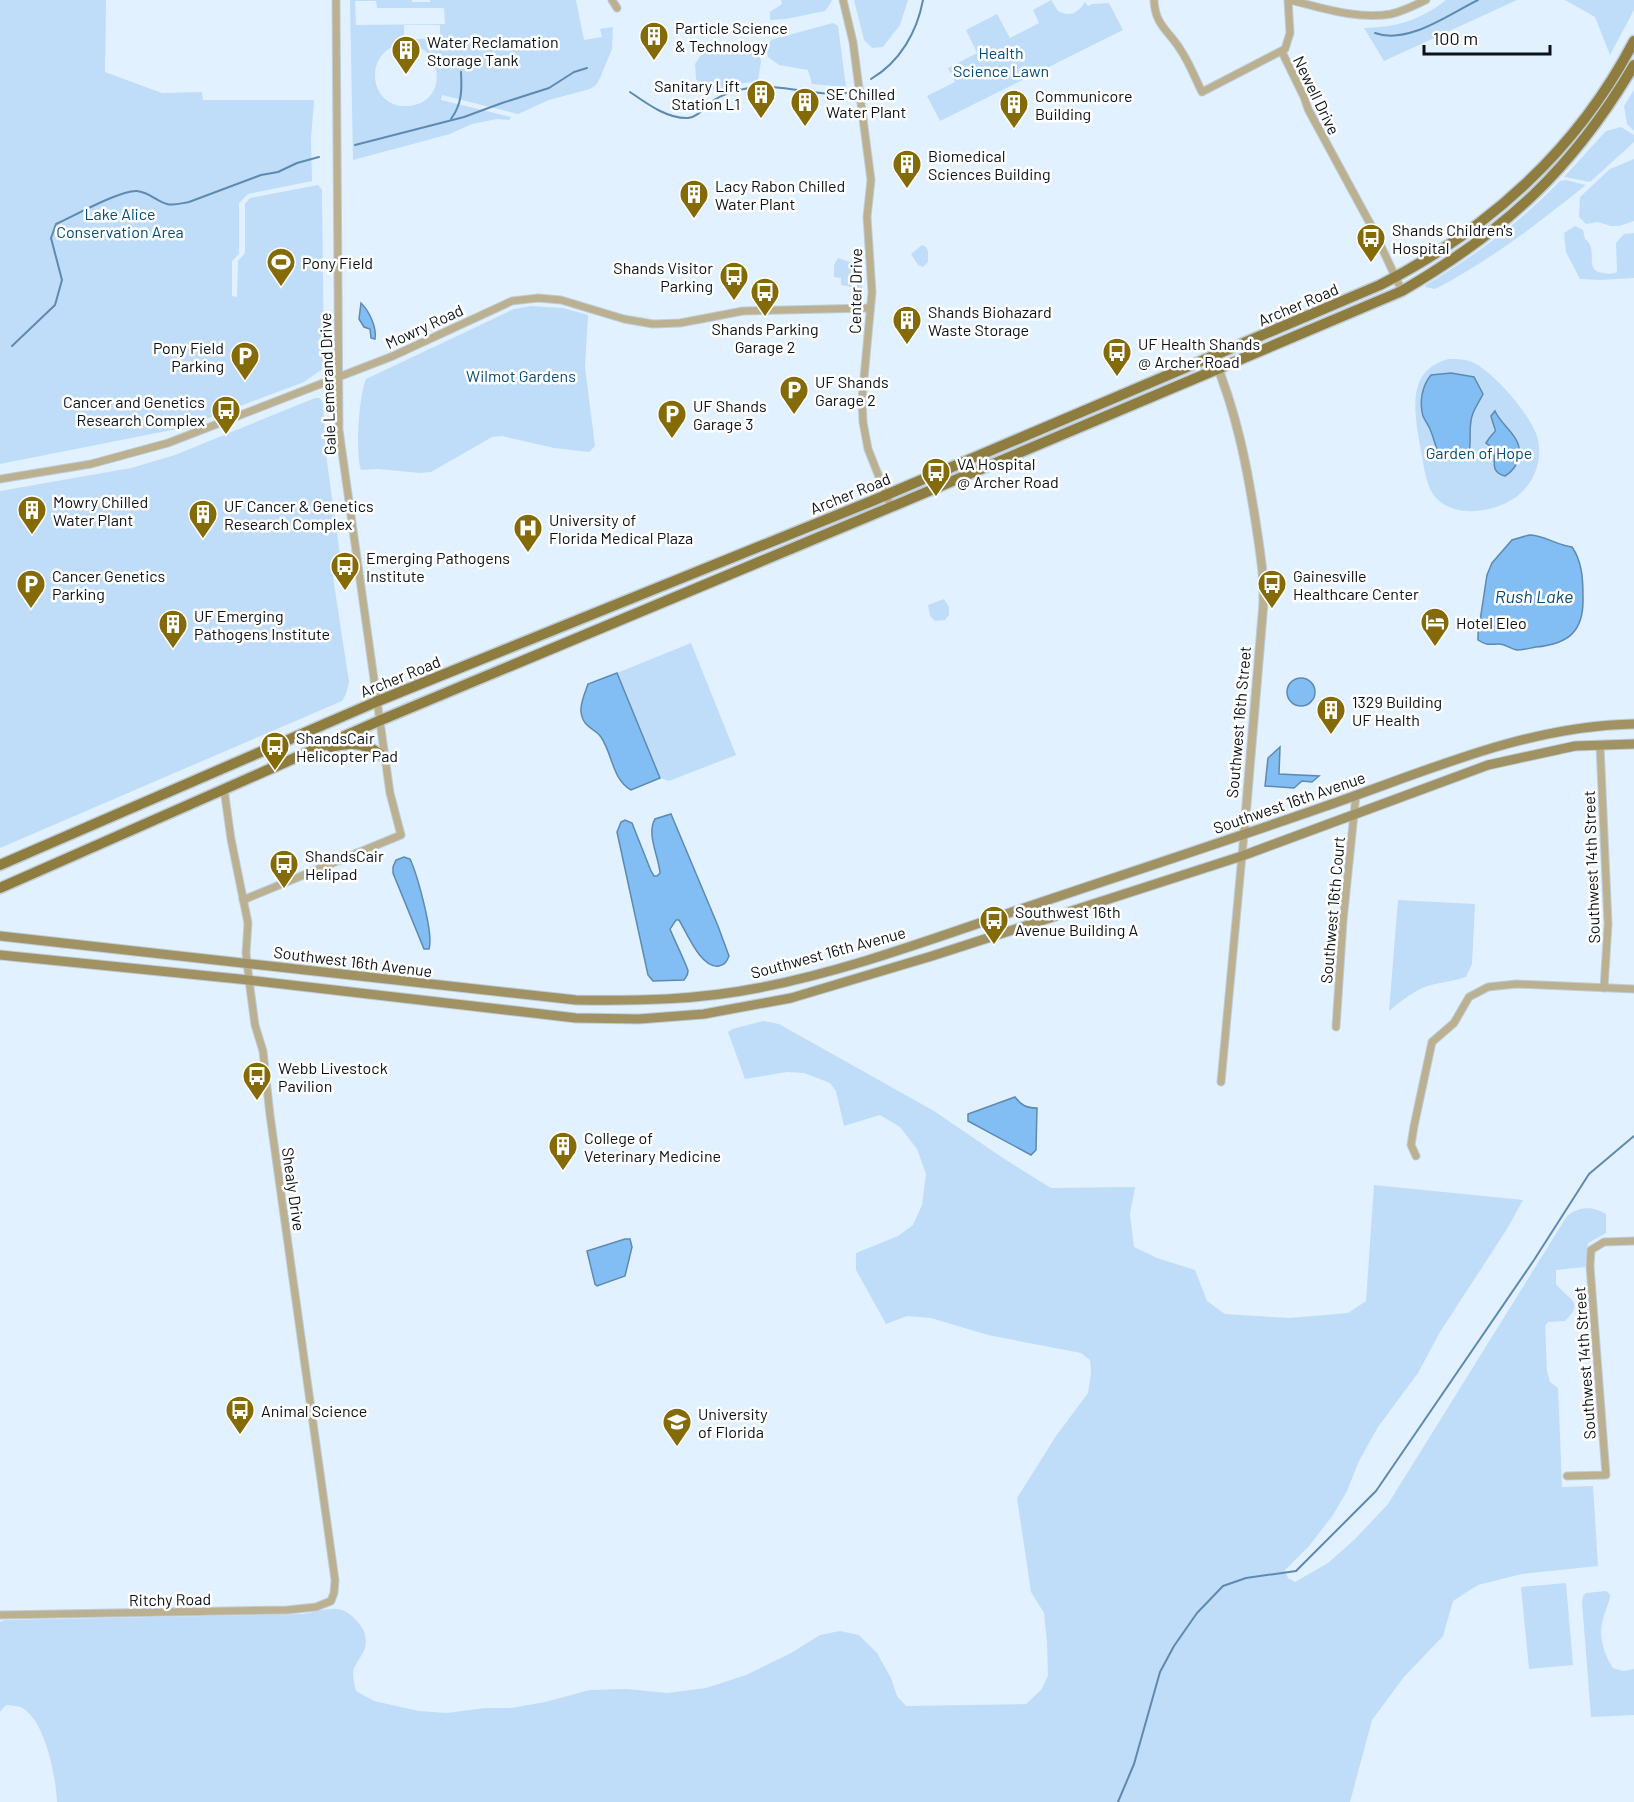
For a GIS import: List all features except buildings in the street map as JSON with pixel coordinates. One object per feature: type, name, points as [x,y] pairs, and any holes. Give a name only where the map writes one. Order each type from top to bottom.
[{"type":"main road","name":"Archer Road","points":[[0,865],[378,700],[886,495],[1396,277],[1444,249],[1491,215],[1534,177],[1574,133],[1616,74],[1634,41]]},
{"type":"main road","name":"Archer Road","points":[[0,888],[381,720],[1402,291],[1453,260],[1500,226],[1544,187],[1583,141],[1634,65]]},
{"type":"main road","points":[[1574,133],[1583,141]]},
{"type":"main road","name":"Southwest 16th Avenue","points":[[0,936],[576,1000],[639,1001],[703,996],[755,989],[845,966],[1244,834],[1485,749],[1537,735],[1602,725],[1634,724]]},
{"type":"main road","points":[[307,752],[355,743],[374,749],[386,759]]},
{"type":"main road","name":"Southwest 16th Avenue","points":[[0,955],[249,980],[576,1018],[639,1018],[704,1014],[766,1004],[842,984],[1242,856],[1488,765],[1562,748],[1634,744]]},
{"type":"street","name":"Gale Lemerand Drive","points":[[243,900],[401,835],[390,794],[341,455],[336,0]]},
{"type":"street","points":[[612,0],[617,8]]},
{"type":"street","name":"Center Drive","points":[[843,0],[853,42],[871,190],[867,216],[872,273],[862,399],[863,422],[868,449],[891,507]]},
{"type":"street","name":"Newell Drive","points":[[1154,0],[1158,22],[1179,47],[1202,92],[1282,52],[1308,109],[1366,216],[1402,291]]},
{"type":"street","points":[[1282,52],[1290,33],[1289,0],[1345,13],[1378,15],[1402,11],[1426,0]]},
{"type":"street","name":"Mowry Road","points":[[0,479],[91,464],[144,451],[210,428],[393,356],[503,303],[523,298],[561,300],[624,319],[653,324],[680,323],[744,311],[870,308]]},
{"type":"street","name":"Southwest 16th Street","points":[[1214,356],[1232,409],[1247,468],[1264,577],[1244,834],[1221,1082]]},
{"type":"street","name":"Southwest 14th Street","points":[[1600,745],[1608,924],[1604,988]]},
{"type":"street","name":"Shealy Drive","points":[[225,789],[231,839],[249,931],[247,964],[249,980],[255,1025],[263,1051],[335,1580],[334,1593]]},
{"type":"street","name":"Southwest 16th Court","points":[[1336,1027],[1343,921],[1356,795]]},
{"type":"street","points":[[1416,1156],[1411,1145],[1432,1042],[1455,1023],[1469,997],[1488,987],[1516,984],[1634,989]]},
{"type":"street","name":"Southwest 14th Street","points":[[1567,1476],[1606,1475],[1590,1266],[1592,1250],[1604,1242],[1634,1241]]},
{"type":"street","name":"Ritchy Road","points":[[0,1615],[287,1610],[316,1607],[331,1601],[334,1593]]},
{"type":"green space","name":"Lake Alice Conservation Area","points":[[0,0],[106,0],[105,72],[162,93],[202,92],[203,100],[314,100],[311,139],[312,181],[248,194],[239,203],[239,254],[232,261],[232,296],[237,297],[238,261],[245,253],[245,204],[250,198],[318,185],[322,190],[324,368],[304,382],[182,428],[0,464]]},
{"type":"green space","points":[[350,0],[430,2],[430,0],[576,0],[584,40],[602,37],[600,29],[613,27],[612,49],[600,78],[590,89],[549,100],[518,114],[442,95],[441,100],[511,117],[509,120],[497,119],[472,124],[450,134],[353,160]],"holes":[[[355,1],[376,1],[377,8],[444,8],[445,24],[356,25]],[[404,25],[440,25],[440,39],[404,39]],[[408,43],[421,48],[430,56],[437,76],[435,87],[430,96],[421,103],[408,106],[394,104],[384,98],[378,88],[375,77],[377,65],[382,55],[393,47]]]},
{"type":"green space","points":[[781,0],[832,1],[825,11],[770,20],[770,12],[782,4]]},
{"type":"green space","points":[[854,0],[908,0],[900,25],[883,47],[872,48],[864,40]]},
{"type":"green space","name":"Health Science Lawn","points":[[1051,0],[1058,11],[1067,14],[1077,11],[1085,2],[1088,6],[1109,3],[1123,30],[940,121],[927,96],[955,82],[948,68],[977,53],[966,30],[997,14],[1010,38],[1039,23],[1033,10]]},
{"type":"green space","points":[[1446,0],[1517,0],[1384,61],[1364,28],[1407,22]]},
{"type":"green space","points":[[1565,0],[1634,0],[1634,10],[1610,55],[1595,17]]},
{"type":"green space","points":[[833,23],[838,26],[846,87],[812,84],[808,70],[779,65],[768,57],[767,43],[774,39]]},
{"type":"green space","points":[[758,48],[761,61],[758,81],[720,91],[701,85],[696,79],[695,64],[705,49]]},
{"type":"green space","points":[[1634,90],[1634,131],[1627,124],[1624,106]]},
{"type":"green space","points":[[1621,127],[1634,135],[1634,142],[1590,182],[1564,177],[1606,131]]},
{"type":"green space","points":[[1634,159],[1634,221],[1619,226],[1598,222],[1586,224],[1579,217],[1580,197],[1610,169]]},
{"type":"green space","points":[[1566,180],[1586,185],[1494,254],[1435,289],[1425,287],[1497,237],[1560,181]]},
{"type":"green space","points":[[1575,226],[1583,230],[1585,239],[1589,243],[1593,268],[1607,274],[1617,272],[1616,243],[1624,234],[1634,233],[1634,278],[1580,279],[1566,252],[1564,233]]},
{"type":"green space","points":[[922,245],[928,251],[928,262],[923,267],[918,265],[911,254]]},
{"type":"green space","points":[[838,258],[861,266],[862,288],[841,285],[841,278],[834,277],[834,265]]},
{"type":"green space","name":"Wilmot Gardens","points":[[531,306],[563,308],[588,315],[585,367],[595,446],[589,452],[554,448],[502,436],[492,437],[431,472],[361,470],[358,451],[359,424],[361,398],[366,379],[514,309]]},
{"type":"green space","name":"Garden of Hope","points":[[1449,359],[1473,362],[1494,378],[1522,409],[1538,440],[1538,461],[1535,474],[1528,486],[1514,498],[1491,509],[1465,511],[1452,508],[1442,503],[1433,494],[1426,479],[1415,409],[1416,396],[1425,373],[1435,365]]},
{"type":"green space","points":[[315,398],[320,398],[323,403],[327,462],[341,562],[336,564],[333,577],[349,682],[342,701],[0,848],[0,491],[131,468],[175,455]]},
{"type":"green space","points":[[944,599],[949,607],[949,615],[945,620],[935,621],[930,616],[928,605]]},
{"type":"green space","points":[[691,643],[736,755],[669,781],[660,778],[617,673]]},
{"type":"green space","points":[[1398,900],[1475,904],[1472,964],[1466,977],[1420,989],[1389,1011]]},
{"type":"green space","points":[[763,1021],[779,1024],[934,1111],[1051,1188],[1135,1187],[1130,1214],[1134,1247],[1157,1258],[1195,1270],[1207,1301],[1225,1314],[1289,1318],[1348,1313],[1366,1301],[1374,1185],[1523,1200],[1507,1229],[1440,1332],[1418,1373],[1378,1427],[1333,1515],[1309,1546],[1285,1570],[1288,1578],[1295,1582],[1328,1563],[1355,1539],[1388,1504],[1567,1216],[1576,1210],[1586,1208],[1606,1214],[1606,1233],[1588,1243],[1585,1267],[1556,1270],[1556,1284],[1572,1301],[1574,1309],[1565,1321],[1548,1322],[1545,1326],[1547,1371],[1550,1382],[1558,1388],[1562,1487],[1593,1486],[1598,1566],[1522,1574],[1478,1585],[1453,1601],[1443,1636],[1404,1677],[1372,1720],[1350,1802],[57,1802],[48,1749],[36,1723],[29,1713],[20,1707],[6,1705],[0,1712],[0,1622],[5,1620],[303,1614],[328,1609],[342,1610],[354,1618],[365,1636],[365,1648],[353,1671],[356,1691],[374,1701],[419,1711],[447,1713],[485,1708],[511,1708],[590,1690],[627,1689],[667,1693],[706,1688],[746,1675],[791,1653],[820,1635],[840,1631],[859,1635],[877,1653],[891,1678],[897,1696],[906,1706],[1026,1704],[1041,1690],[1048,1676],[1044,1613],[1031,1592],[1017,1498],[1056,1436],[1088,1393],[1090,1360],[1081,1353],[988,1335],[931,1318],[907,1316],[886,1324],[856,1270],[856,1253],[898,1236],[913,1225],[922,1205],[926,1174],[917,1149],[900,1127],[880,1115],[844,1126],[836,1091],[830,1083],[804,1073],[787,1072],[745,1079],[728,1032]]},
{"type":"green space","points":[[1566,1583],[1573,1665],[1529,1669],[1521,1587]]},
{"type":"green space","points":[[1606,1591],[1610,1595],[1602,1623],[1603,1646],[1613,1668],[1623,1671],[1634,1669],[1634,1715],[1591,1717],[1582,1602],[1586,1593]]},
{"type":"water","points":[[361,303],[372,320],[375,339],[371,338],[370,329],[364,327],[359,319]]},
{"type":"water","points":[[1451,373],[1474,377],[1483,394],[1472,417],[1469,451],[1461,458],[1440,455],[1422,411],[1423,389],[1431,375]]},
{"type":"water","points":[[1495,411],[1515,438],[1519,450],[1516,466],[1505,476],[1495,469],[1494,449],[1486,443],[1495,431],[1491,416]]},
{"type":"water","name":"Rush Lake","points":[[1529,535],[1572,547],[1580,564],[1582,577],[1581,619],[1572,634],[1557,643],[1517,650],[1501,644],[1484,643],[1478,640],[1478,634],[1487,575],[1492,563],[1512,540]]},
{"type":"water","points":[[617,673],[660,778],[631,790],[620,780],[601,737],[587,725],[581,712],[588,684]]},
{"type":"water","points":[[1301,678],[1311,682],[1315,692],[1311,702],[1301,706],[1291,702],[1287,692],[1291,682]]},
{"type":"water","points":[[1280,747],[1279,774],[1319,776],[1312,782],[1302,781],[1294,788],[1265,786],[1268,758]]},
{"type":"water","points":[[671,814],[729,956],[726,963],[719,966],[706,962],[695,949],[679,920],[676,920],[670,929],[688,971],[687,975],[684,980],[653,981],[648,975],[617,832],[621,822],[625,820],[632,823],[651,871],[654,876],[657,876],[660,873],[652,838],[653,825],[655,819]]},
{"type":"water","points":[[404,857],[410,859],[417,877],[427,918],[429,949],[424,949],[393,873],[396,860]]},
{"type":"water","points":[[1015,1097],[1024,1106],[1037,1108],[1036,1150],[1031,1155],[968,1121],[968,1114]]},
{"type":"water","points":[[630,1239],[632,1247],[625,1276],[597,1286],[587,1251]]},
{"type":"waterway","points":[[871,79],[891,64],[906,45],[912,35],[923,0]]},
{"type":"waterway","points":[[1375,33],[1388,36],[1414,32],[1478,0]]},
{"type":"waterway","points":[[355,145],[464,117],[549,88],[574,72],[587,68]]},
{"type":"waterway","points":[[451,119],[461,97],[461,72]]},
{"type":"waterway","points":[[630,92],[665,113],[680,118],[696,115],[722,95],[749,88],[774,87],[822,93],[846,93]]},
{"type":"waterway","points":[[12,346],[55,305],[62,280],[51,238],[56,224],[129,192],[141,192],[172,205],[189,202],[261,175],[278,172],[297,163],[319,157]]},
{"type":"waterway","points":[[1118,1802],[1134,1764],[1160,1672],[1174,1646],[1197,1613],[1223,1586],[1246,1578],[1296,1571],[1376,1491],[1534,1260],[1589,1174],[1634,1136]]},
{"type":"place","name":"Particle Science & Technology","points":[[654,62]]},
{"type":"place","name":"Water Reclamation Storage Tank","points":[[406,76]]},
{"type":"place","name":"Sanitary Lift Station L1","points":[[761,120]]},
{"type":"place","name":"SE Chilled Water Plant","points":[[805,128]]},
{"type":"place","name":"Communicore Building","points":[[1014,130]]},
{"type":"place","name":"Biomedical Sciences Building","points":[[907,190]]},
{"type":"place","name":"Lacy Rabon Chilled Water Plant","points":[[694,220]]},
{"type":"place","name":"Shands Children's Hospital","points":[[1371,264]]},
{"type":"place","name":"Pony Field","points":[[281,288]]},
{"type":"place","name":"Shands Visitor Parking","points":[[734,302]]},
{"type":"place","name":"Shands Parking Garage 2","points":[[765,318]]},
{"type":"place","name":"Shands Biohazard Waste Storage","points":[[907,346]]},
{"type":"place","name":"UF Health Shands @ Archer Road","points":[[1117,378]]},
{"type":"place","name":"Pony Field Parking","points":[[245,382]]},
{"type":"place","name":"UF Shands Garage 2","points":[[794,416]]},
{"type":"place","name":"Cancer and Genetics Research Complex","points":[[226,436]]},
{"type":"place","name":"UF Shands Garage 3","points":[[672,440]]},
{"type":"place","name":"VA Hospital @ Archer Road","points":[[936,498]]},
{"type":"place","name":"Mowry Chilled Water Plant","points":[[32,536]]},
{"type":"place","name":"UF Cancer & Genetics Research Complex","points":[[203,540]]},
{"type":"place","name":"University of Florida Medical Plaza","points":[[528,554]]},
{"type":"place","name":"Emerging Pathogens Institute","points":[[345,592]]},
{"type":"place","name":"Cancer Genetics Parking","points":[[31,610]]},
{"type":"place","name":"Gainesville Healthcare Center","points":[[1272,610]]},
{"type":"place","name":"Hotel Eleo","points":[[1435,648]]},
{"type":"place","name":"UF Emerging Pathogens Institute","points":[[173,650]]},
{"type":"place","name":"1329 Building UF Health","points":[[1331,736]]},
{"type":"place","name":"ShandsCair Helicopter Pad","points":[[275,772]]},
{"type":"place","name":"ShandsCair Helipad","points":[[284,890]]},
{"type":"place","name":"Southwest 16th Avenue Building A","points":[[994,946]]},
{"type":"place","name":"Webb Livestock Pavilion","points":[[257,1102]]},
{"type":"place","name":"College of Veterinary Medicine","points":[[563,1172]]},
{"type":"place","name":"Animal Science","points":[[240,1436]]},
{"type":"place","name":"University of Florida","points":[[677,1448]]}]
